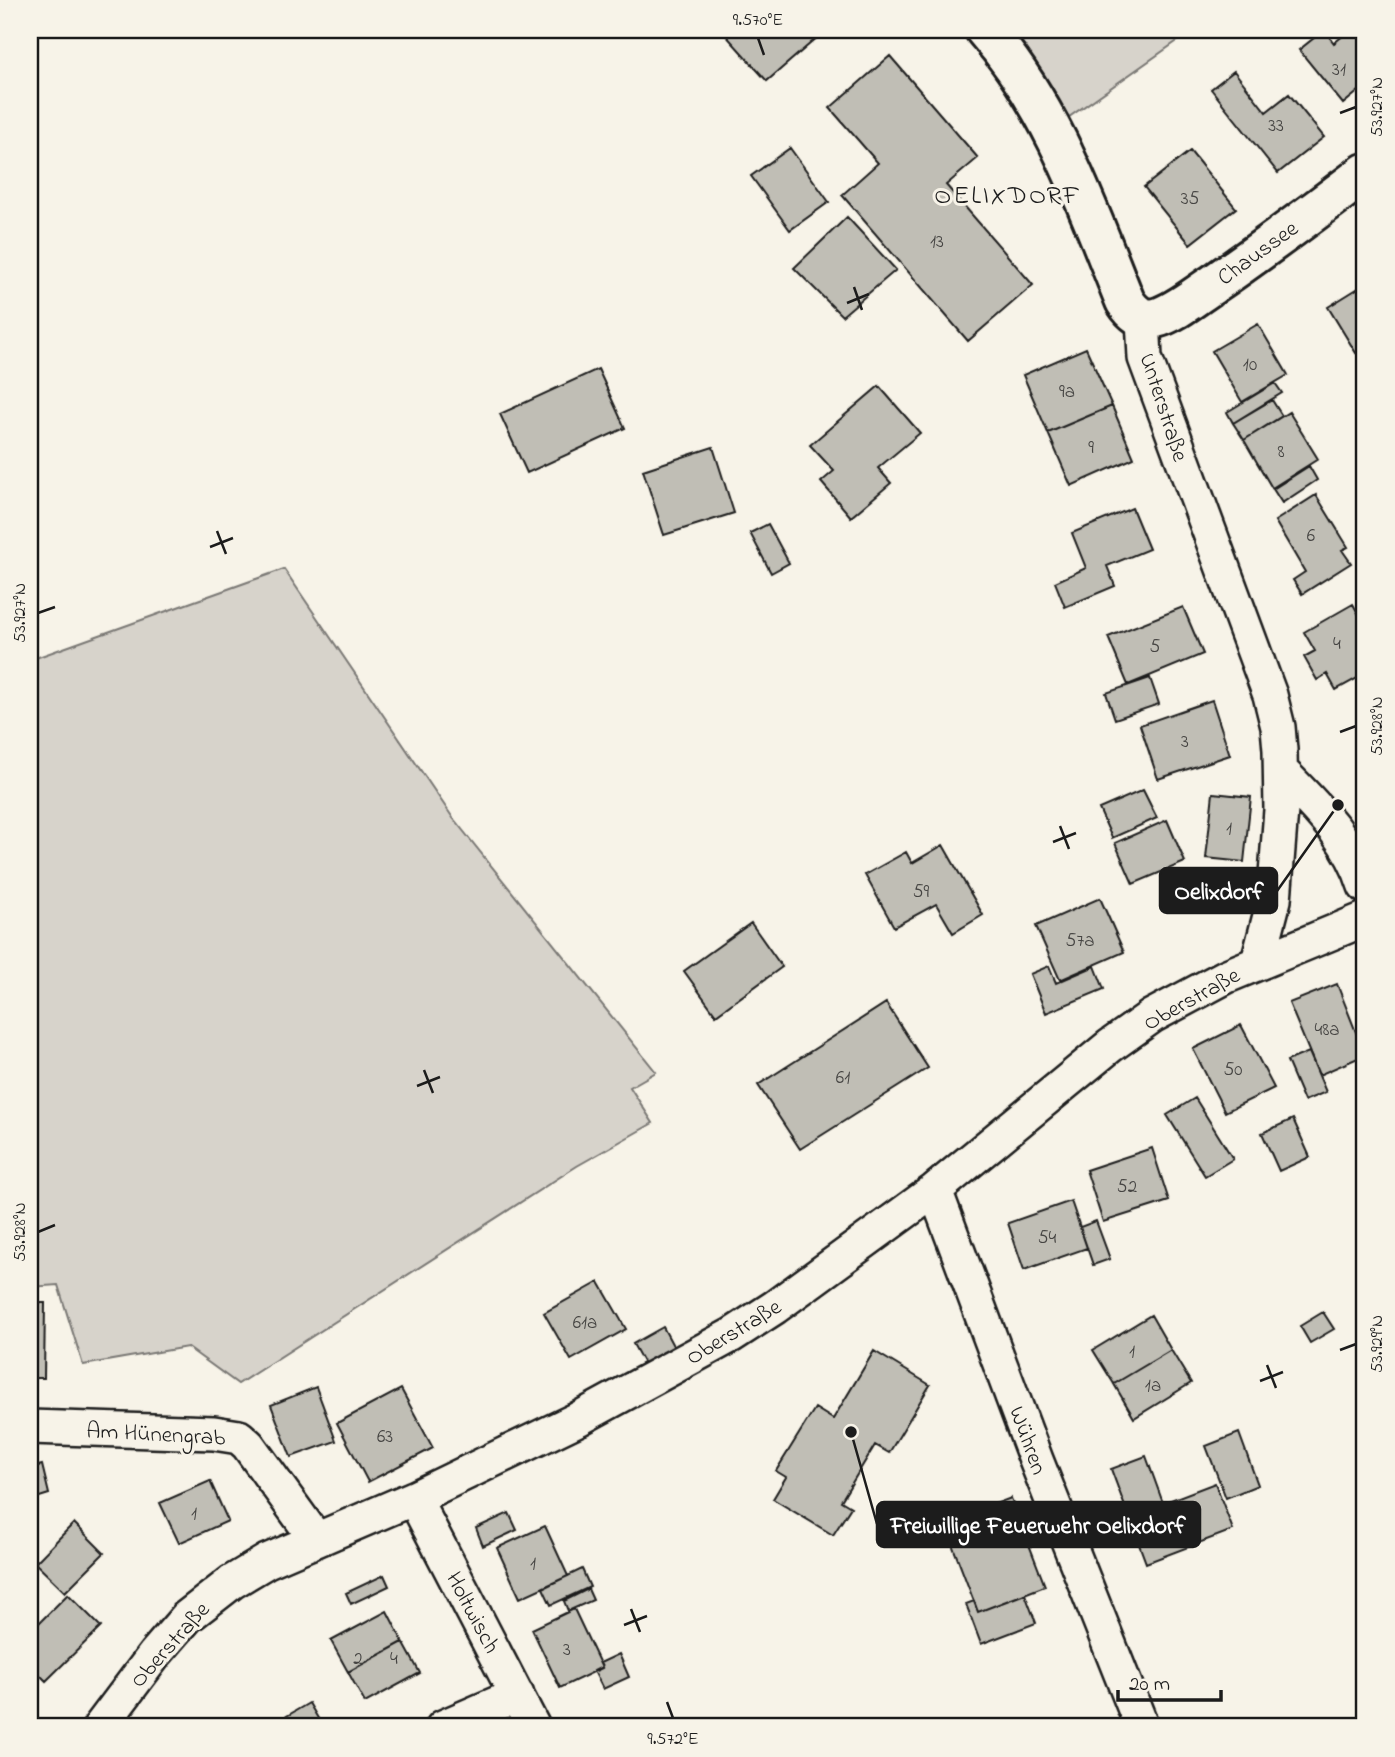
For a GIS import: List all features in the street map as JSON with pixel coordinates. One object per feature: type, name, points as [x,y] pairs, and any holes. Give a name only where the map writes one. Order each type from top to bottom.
[{"type":"street","points":[[985,30],[1004,51],[1030,91],[1069,164],[1125,301],[1133,313],[1143,318]]},
{"type":"street","name":"Chaussee","points":[[1143,318],[1155,318],[1189,300],[1365,173]]},
{"type":"street","name":"Unterstraße","points":[[1143,318],[1145,358],[1270,695],[1278,727],[1282,772],[1274,900],[1258,962]]},
{"type":"street","points":[[1282,772],[1329,821],[1352,851],[1365,886]]},
{"type":"street","name":"Oberstraße","points":[[100,1727],[155,1654],[187,1617],[232,1581],[267,1560],[414,1498],[578,1419],[732,1335],[775,1307],[935,1190],[1110,1046],[1152,1016],[1227,975],[1365,919]]},
{"type":"street","name":"Wühren","points":[[935,1190],[1036,1460],[1142,1727]]},
{"type":"street","name":"Am Hünengrab","points":[[30,1427],[214,1433],[239,1437],[248,1445],[316,1539]]},
{"type":"street","name":"Holtwisch","points":[[414,1498],[533,1727]]},
{"type":"street","points":[[443,1727],[517,1695]]},
{"type":"shaded area","points":[[1013,30],[1193,30],[1069,117]]},
{"type":"shaded area","points":[[284,569],[453,818],[656,1072],[630,1087],[653,1123],[577,1166],[238,1384],[187,1347],[83,1365],[58,1285],[30,1287],[30,660]]},
{"type":"building","points":[[826,30],[767,81],[723,32]]},
{"type":"building","points":[[1324,30],[1334,43],[1350,30],[1365,30],[1365,86],[1343,104],[1299,50]]},
{"type":"building","points":[[890,56],[978,158],[946,185],[1033,285],[968,341],[842,195],[878,163],[830,108]]},
{"type":"building","points":[[1234,71],[1266,112],[1289,94],[1324,137],[1278,173],[1211,89]]},
{"type":"building","points":[[790,148],[829,202],[790,230],[751,176]]},
{"type":"building","points":[[1190,151],[1236,208],[1190,244],[1144,187]]},
{"type":"building","points":[[847,217],[896,270],[842,316],[794,268]]},
{"type":"building","points":[[1365,284],[1365,347],[1356,353],[1328,307]]},
{"type":"building","points":[[1258,324],[1288,375],[1242,402],[1212,351]]},
{"type":"building","points":[[1086,348],[1112,406],[1048,433],[1023,375]]},
{"type":"building","points":[[598,369],[625,428],[527,473],[500,414]]},
{"type":"building","points":[[1275,383],[1282,393],[1233,423],[1227,412]]},
{"type":"building","points":[[879,386],[920,433],[878,468],[891,483],[851,517],[821,482],[834,471],[810,445]]},
{"type":"building","points":[[1272,400],[1282,416],[1244,440],[1233,423]]},
{"type":"building","points":[[1112,406],[1134,458],[1071,486],[1048,433]]},
{"type":"building","points":[[1289,412],[1318,459],[1272,488],[1244,440]]},
{"type":"building","points":[[713,447],[734,513],[664,535],[643,470]]},
{"type":"building","points":[[1309,466],[1317,480],[1282,503],[1273,489]]},
{"type":"building","points":[[1316,495],[1348,547],[1342,550],[1351,563],[1302,594],[1293,580],[1305,572],[1275,521]]},
{"type":"building","points":[[1132,508],[1149,549],[1107,566],[1115,586],[1065,607],[1055,582],[1086,568],[1072,533]]},
{"type":"building","points":[[768,524],[789,563],[771,573],[750,533]]},
{"type":"building","points":[[1353,604],[1365,626],[1365,674],[1336,690],[1327,674],[1317,680],[1304,657],[1315,651],[1304,632]]},
{"type":"building","points":[[1183,607],[1203,654],[1128,685],[1108,637]]},
{"type":"building","points":[[1150,678],[1159,704],[1115,719],[1106,693]]},
{"type":"building","points":[[1212,700],[1230,755],[1158,779],[1140,725]]},
{"type":"building","points":[[1143,790],[1157,818],[1112,838],[1099,809]]},
{"type":"building","points":[[1213,793],[1251,797],[1244,862],[1206,858]]},
{"type":"building","points":[[1167,820],[1185,862],[1133,884],[1115,843]]},
{"type":"building","points":[[943,845],[983,915],[953,933],[936,904],[894,927],[865,875],[906,852],[912,863]]},
{"type":"building","points":[[1100,898],[1124,952],[1060,980],[1036,926]]},
{"type":"building","points":[[751,923],[782,967],[716,1015],[684,971]]},
{"type":"building","points":[[1049,966],[1056,983],[1095,966],[1104,989],[1046,1013],[1030,974]]},
{"type":"building","points":[[1337,984],[1365,1055],[1319,1075],[1289,1003]]},
{"type":"building","points":[[886,1003],[928,1068],[800,1149],[758,1085]]},
{"type":"building","points":[[1241,1025],[1274,1088],[1225,1112],[1193,1049]]},
{"type":"building","points":[[1309,1052],[1326,1092],[1304,1101],[1287,1061]]},
{"type":"building","points":[[1195,1098],[1233,1159],[1205,1176],[1167,1115]]},
{"type":"building","points":[[1293,1119],[1310,1157],[1279,1171],[1262,1133]]},
{"type":"building","points":[[1152,1148],[1169,1201],[1103,1222],[1086,1170]]},
{"type":"building","points":[[1071,1201],[1087,1248],[1024,1270],[1008,1223]]},
{"type":"building","points":[[1096,1221],[1110,1259],[1093,1265],[1080,1227]]},
{"type":"building","points":[[599,1282],[626,1329],[571,1360],[544,1313]]},
{"type":"building","points":[[30,1303],[45,1303],[44,1378],[30,1378]]},
{"type":"building","points":[[1323,1312],[1334,1329],[1310,1343],[1300,1326]]},
{"type":"building","points":[[1151,1315],[1171,1350],[1114,1384],[1093,1350]]},
{"type":"building","points":[[663,1327],[678,1355],[648,1371],[633,1344]]},
{"type":"building","points":[[1171,1350],[1191,1383],[1134,1418],[1114,1384]]},
{"type":"building","points":[[874,1351],[930,1385],[889,1453],[875,1445],[841,1501],[851,1507],[833,1535],[773,1499],[786,1477],[776,1471],[815,1408],[833,1419]]},
{"type":"building","points":[[316,1387],[336,1441],[291,1457],[271,1405]]},
{"type":"building","points":[[401,1389],[433,1448],[368,1482],[337,1423]]},
{"type":"building","points":[[1239,1433],[1258,1485],[1226,1498],[1206,1446]]},
{"type":"building","points":[[1146,1456],[1163,1503],[1215,1483],[1233,1530],[1146,1563],[1111,1469]]},
{"type":"building","points":[[42,1465],[49,1494],[30,1500],[30,1468]]},
{"type":"building","points":[[210,1481],[228,1521],[179,1543],[160,1503]]},
{"type":"building","points":[[1011,1498],[1045,1586],[978,1612],[944,1523]]},
{"type":"building","points":[[509,1513],[517,1530],[483,1546],[476,1528]]},
{"type":"building","points":[[74,1523],[104,1553],[65,1592],[35,1563]]},
{"type":"building","points":[[545,1526],[568,1576],[520,1598],[497,1548]]},
{"type":"building","points":[[582,1569],[590,1587],[551,1605],[543,1588]]},
{"type":"building","points":[[384,1575],[389,1586],[351,1604],[346,1593]]},
{"type":"building","points":[[588,1589],[593,1600],[568,1611],[564,1601]]},
{"type":"building","points":[[68,1594],[101,1627],[46,1681],[30,1665],[30,1632]]},
{"type":"building","points":[[1025,1594],[1036,1623],[981,1644],[966,1604],[974,1601],[978,1612]]},
{"type":"building","points":[[574,1609],[602,1668],[560,1688],[532,1629]]},
{"type":"building","points":[[387,1611],[403,1642],[348,1672],[331,1641]]},
{"type":"building","points":[[403,1642],[420,1673],[365,1703],[348,1672]]},
{"type":"building","points":[[619,1654],[629,1677],[603,1689],[594,1671],[602,1667],[600,1663]]},
{"type":"building","points":[[309,1703],[323,1727],[268,1727]]},
{"type":"place","name":"Oelixdorf","points":[[1338,805]]},
{"type":"place","name":"Freiwillige Feuerwehr Oelixdorf","points":[[851,1432]]},
{"type":"district","name":"OELIXDORF","points":[[1008,194]]}]
